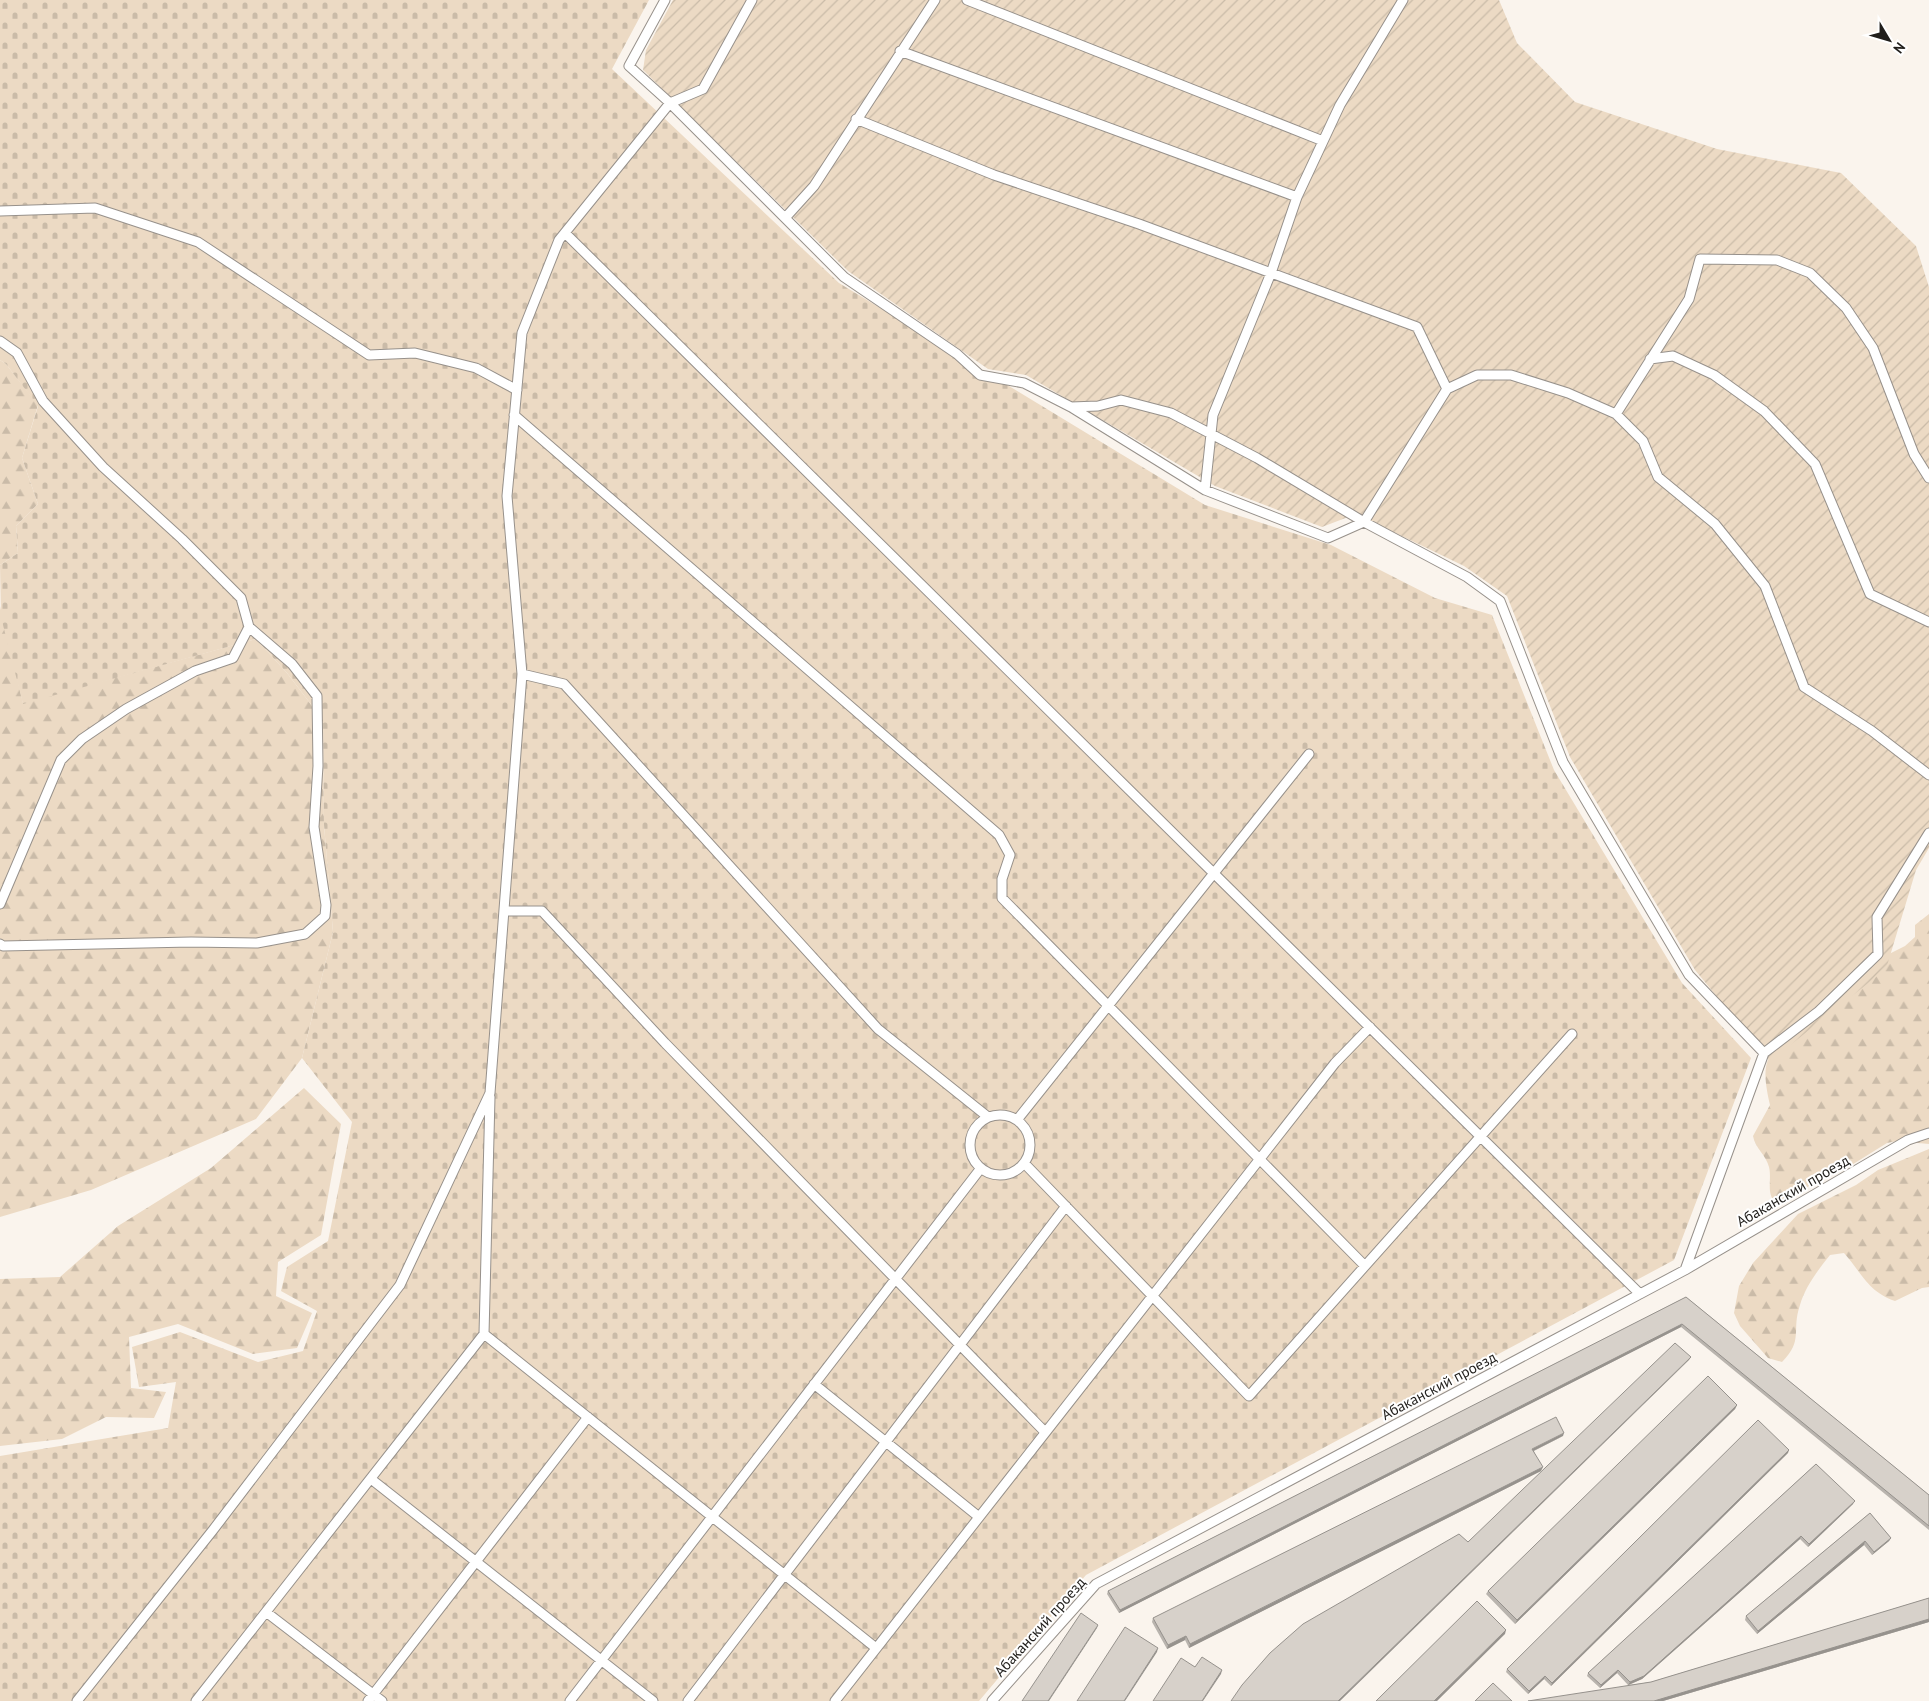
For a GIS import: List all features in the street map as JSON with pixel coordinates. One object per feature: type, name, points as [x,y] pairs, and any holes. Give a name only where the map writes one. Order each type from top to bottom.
[{"type":"lane","points":[[665,0],[629,66],[670,103],[844,277],[957,354],[980,375],[1024,383],[1071,408],[1205,490],[1328,538],[1364,522],[1447,389],[1477,375],[1512,375],[1568,393],[1616,414],[1643,441],[1658,477],[1715,524],[1764,586],[1804,686],[1872,731],[1929,776]]},
{"type":"lane","points":[[196,1701],[484,1334],[490,1093],[522,674],[507,496],[522,333],[559,240],[670,103],[703,89],[752,0]]},
{"type":"lane","points":[[785,218],[814,186],[934,0]]},
{"type":"lane","points":[[967,0],[1323,141]]},
{"type":"lane","points":[[1205,490],[1213,415],[1271,273],[1297,197],[1340,106],[1404,0]]},
{"type":"lane","points":[[900,51],[1297,197]]},
{"type":"lane","points":[[856,119],[994,175],[1139,224],[1416,327],[1447,389]]},
{"type":"lane","points":[[0,211],[95,208],[198,242],[369,354],[415,353],[441,359],[476,368],[517,390]]},
{"type":"lane","points":[[565,233],[1640,1294]]},
{"type":"lane","points":[[1616,414],[1689,299],[1700,259],[1776,260],[1810,273],[1846,308],[1872,348],[1914,454],[1929,478]]},
{"type":"lane","points":[[0,342],[17,354],[43,401],[102,467],[182,539],[241,598],[249,627],[292,664],[317,696],[318,766],[314,827],[326,905],[325,916],[305,934],[257,943],[191,942],[3,946],[0,944]]},
{"type":"lane","points":[[1650,359],[1673,356],[1714,374],[1764,411],[1815,464],[1870,594],[1929,622]]},
{"type":"lane","points":[[1071,408],[1098,406],[1121,400],[1171,412],[1364,522],[1467,577],[1500,601],[1563,762],[1689,974],[1764,1053]]},
{"type":"lane","points":[[514,415],[999,835],[1010,855],[1002,879],[1002,898],[1109,1004],[1366,1266]]},
{"type":"lane","points":[[0,904],[61,760],[82,740],[126,709],[195,670],[233,658],[249,627]]},
{"type":"lane","points":[[522,674],[564,684],[878,1029],[988,1117]]},
{"type":"lane","points":[[1017,1120],[1309,754]]},
{"type":"lane","points":[[1685,1270],[1764,1053],[1819,1011],[1878,954],[1877,917],[1929,833]]},
{"type":"lane","points":[[504,911],[542,911],[665,1043],[1045,1432]]},
{"type":"lane","points":[[835,1701],[1335,1063],[1370,1027]]},
{"type":"lane","points":[[1024,1163],[1249,1396],[1572,1034]]},
{"type":"lane","points":[[77,1701],[213,1530],[400,1285],[490,1093]]},
{"type":"lane","points":[[1003,1115],[1017,1120],[1028,1136],[1028,1154],[1024,1163],[1017,1170],[998,1175],[981,1168],[974,1160],[970,1140],[973,1131],[988,1117],[1003,1115]]},
{"type":"lane","name":"Абаканский проезд","points":[[992,1701],[1096,1584],[1685,1270],[1908,1140],[1929,1133]]},
{"type":"lane","points":[[570,1701],[981,1168]]},
{"type":"lane","points":[[688,1701],[1066,1206]]},
{"type":"lane","points":[[484,1334],[876,1648]]},
{"type":"lane","points":[[814,1384],[979,1517]]},
{"type":"lane","points":[[371,1698],[588,1417]]},
{"type":"lane","points":[[371,1479],[652,1701]]},
{"type":"lane","points":[[266,1612],[371,1698],[382,1701]]},
{"type":"green space","points":[[0,0],[649,0],[612,69],[839,283],[1205,505],[1331,545],[1435,598],[1492,615],[1554,770],[1682,983],[1751,1058],[1674,1260],[1086,1575],[979,1701],[0,1701],[0,1456],[168,1428],[176,1382],[139,1387],[132,1347],[180,1332],[258,1362],[303,1351],[317,1311],[281,1291],[287,1267],[328,1241],[352,1122],[302,1058],[333,932],[324,825],[323,720],[287,673],[256,639],[23,704],[1,617],[0,565],[18,553],[16,526],[38,504],[22,458],[38,406],[6,364],[0,360]]},
{"type":"green space","points":[[673,0],[1499,0],[1517,43],[1575,102],[1717,149],[1841,173],[1916,246],[1929,287],[1929,848],[1916,870],[1886,969],[1770,1061],[1695,970],[1570,757],[1507,596],[1464,566],[1356,514],[1322,527],[1215,486],[1026,375],[988,369],[848,271],[643,70],[646,50]]},
{"type":"green space","points":[[0,360],[6,364],[38,405],[22,458],[38,504],[16,526],[18,553],[0,565]]},
{"type":"green space","points":[[0,606],[23,703],[256,639],[287,673],[323,720],[324,825],[333,932],[302,1058],[256,1119],[91,1190],[0,1217]]},
{"type":"green space","points":[[1929,914],[1929,1144],[1897,1141],[1887,1143],[1850,1166],[1814,1182],[1791,1200],[1781,1203],[1775,1202],[1770,1190],[1769,1167],[1753,1136],[1770,1105],[1765,1075],[1769,1058],[1879,959],[1905,946],[1915,937],[1915,925]]},
{"type":"green space","points":[[304,1088],[341,1124],[321,1235],[278,1262],[276,1296],[312,1313],[297,1348],[253,1354],[178,1324],[129,1337],[131,1388],[166,1392],[154,1418],[106,1417],[62,1439],[0,1446],[0,1279],[60,1277],[118,1226],[211,1168]]},
{"type":"green space","points":[[1929,1149],[1929,1287],[1922,1288],[1895,1301],[1871,1287],[1844,1253],[1830,1255],[1812,1279],[1802,1298],[1795,1341],[1789,1354],[1782,1362],[1768,1358],[1740,1326],[1734,1313],[1739,1286],[1753,1263],[1798,1214],[1856,1185],[1878,1170]]},
{"type":"building","points":[[1686,1297],[1929,1495],[1929,1526],[1682,1324],[1120,1610],[1108,1591]]},
{"type":"building","points":[[1675,1343],[1691,1357],[1338,1701],[1231,1701],[1242,1685],[1270,1653],[1303,1624],[1459,1534],[1468,1542]]},
{"type":"building","points":[[1708,1376],[1737,1405],[1517,1620],[1488,1591]]},
{"type":"building","points":[[1556,1417],[1564,1433],[1532,1449],[1543,1467],[1190,1644],[1186,1636],[1168,1645],[1153,1618]]},
{"type":"building","points":[[1758,1420],[1789,1450],[1552,1683],[1545,1676],[1529,1691],[1507,1669]]},
{"type":"building","points":[[1816,1464],[1855,1501],[1809,1544],[1801,1536],[1644,1676],[1630,1682],[1618,1670],[1601,1685],[1588,1673]]},
{"type":"building","points":[[1870,1513],[1891,1538],[1874,1552],[1865,1541],[1758,1631],[1746,1616]]},
{"type":"building","points":[[1929,1598],[1929,1619],[1654,1701],[1528,1701],[1651,1682]]},
{"type":"building","points":[[1477,1601],[1506,1630],[1434,1701],[1376,1701]]},
{"type":"building","points":[[1081,1613],[1098,1625],[1048,1701],[1022,1701]]},
{"type":"building","points":[[1125,1627],[1158,1648],[1124,1701],[1077,1701]]},
{"type":"building","points":[[1202,1657],[1222,1670],[1202,1701],[1153,1701],[1181,1658],[1195,1667]]},
{"type":"building","points":[[1493,1683],[1512,1701],[1475,1701]]}]
